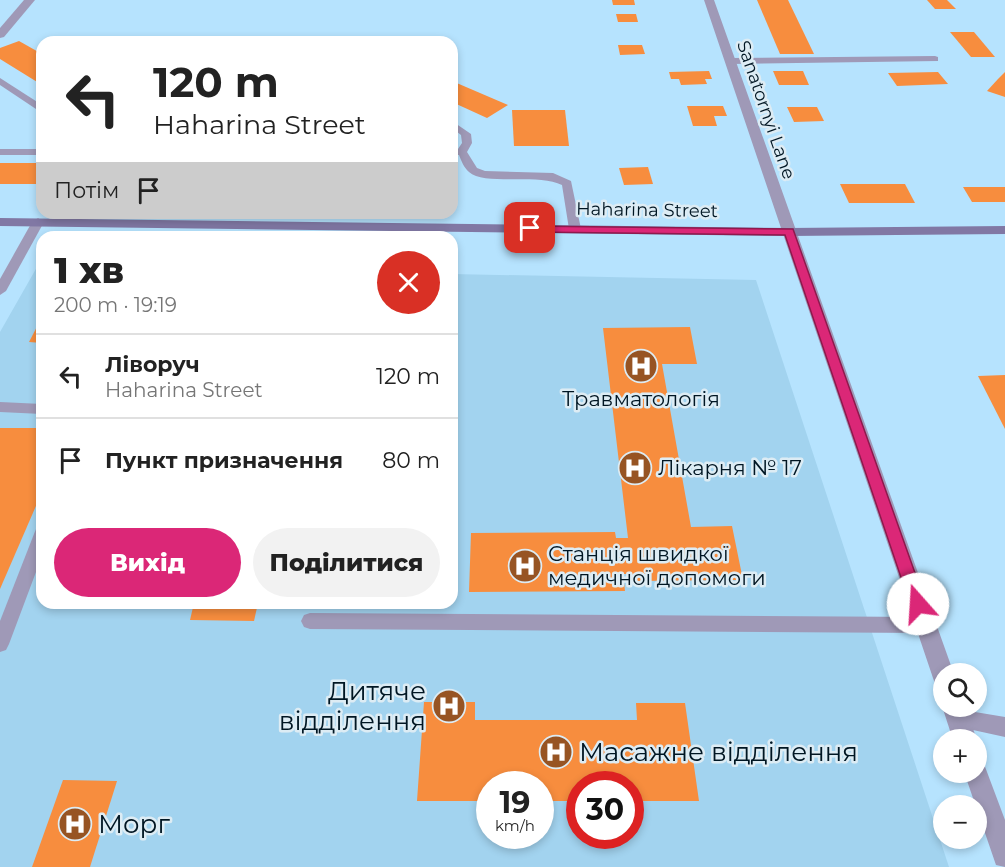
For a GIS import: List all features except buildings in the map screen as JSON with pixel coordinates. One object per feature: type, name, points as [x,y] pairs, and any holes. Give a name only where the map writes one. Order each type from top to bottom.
[{"type":"main road","name":"Haharina Street","points":[[0,222],[789,232],[1005,230]]},
{"type":"street","points":[[0,35],[30,0]]},
{"type":"street","name":"Sanatornyi Lane","points":[[709,0],[939,663]]},
{"type":"street","points":[[980,783],[1005,856]]},
{"type":"lane","points":[[730,61],[935,59]]},
{"type":"lane","points":[[0,81],[36,106]]},
{"type":"lane","points":[[458,128],[466,134],[467,143],[458,151]]},
{"type":"lane","points":[[0,152],[36,152]]},
{"type":"lane","points":[[458,153],[473,170],[483,174],[553,176],[567,183],[575,229]]},
{"type":"lane","points":[[0,291],[38,222]]},
{"type":"lane","points":[[0,407],[36,409]]},
{"type":"lane","points":[[0,644],[36,550]]},
{"type":"lane","points":[[310,621],[925,625]]},
{"type":"lane","points":[[959,721],[1005,727]]},
{"type":"shaded area","name":"Лікарня № 17","points":[[36,269],[36,609],[458,609],[458,274],[756,280],[933,818],[933,849],[943,849],[949,867],[0,867],[0,332]]},
{"type":"place","name":"Травматологія","points":[[641,366]]},
{"type":"place","name":"Лікарня № 17","points":[[635,468]]},
{"type":"place","name":"Станція швидкої медичної допомоги","points":[[525,566]]},
{"type":"place","name":"Дитяче відділення","points":[[449,706]]},
{"type":"place","name":"Масажне відділення","points":[[556,752]]},
{"type":"place","name":"Морг","points":[[75,824]]},
{"type":"route","points":[[530,228],[789,232],[918,604]]}]
